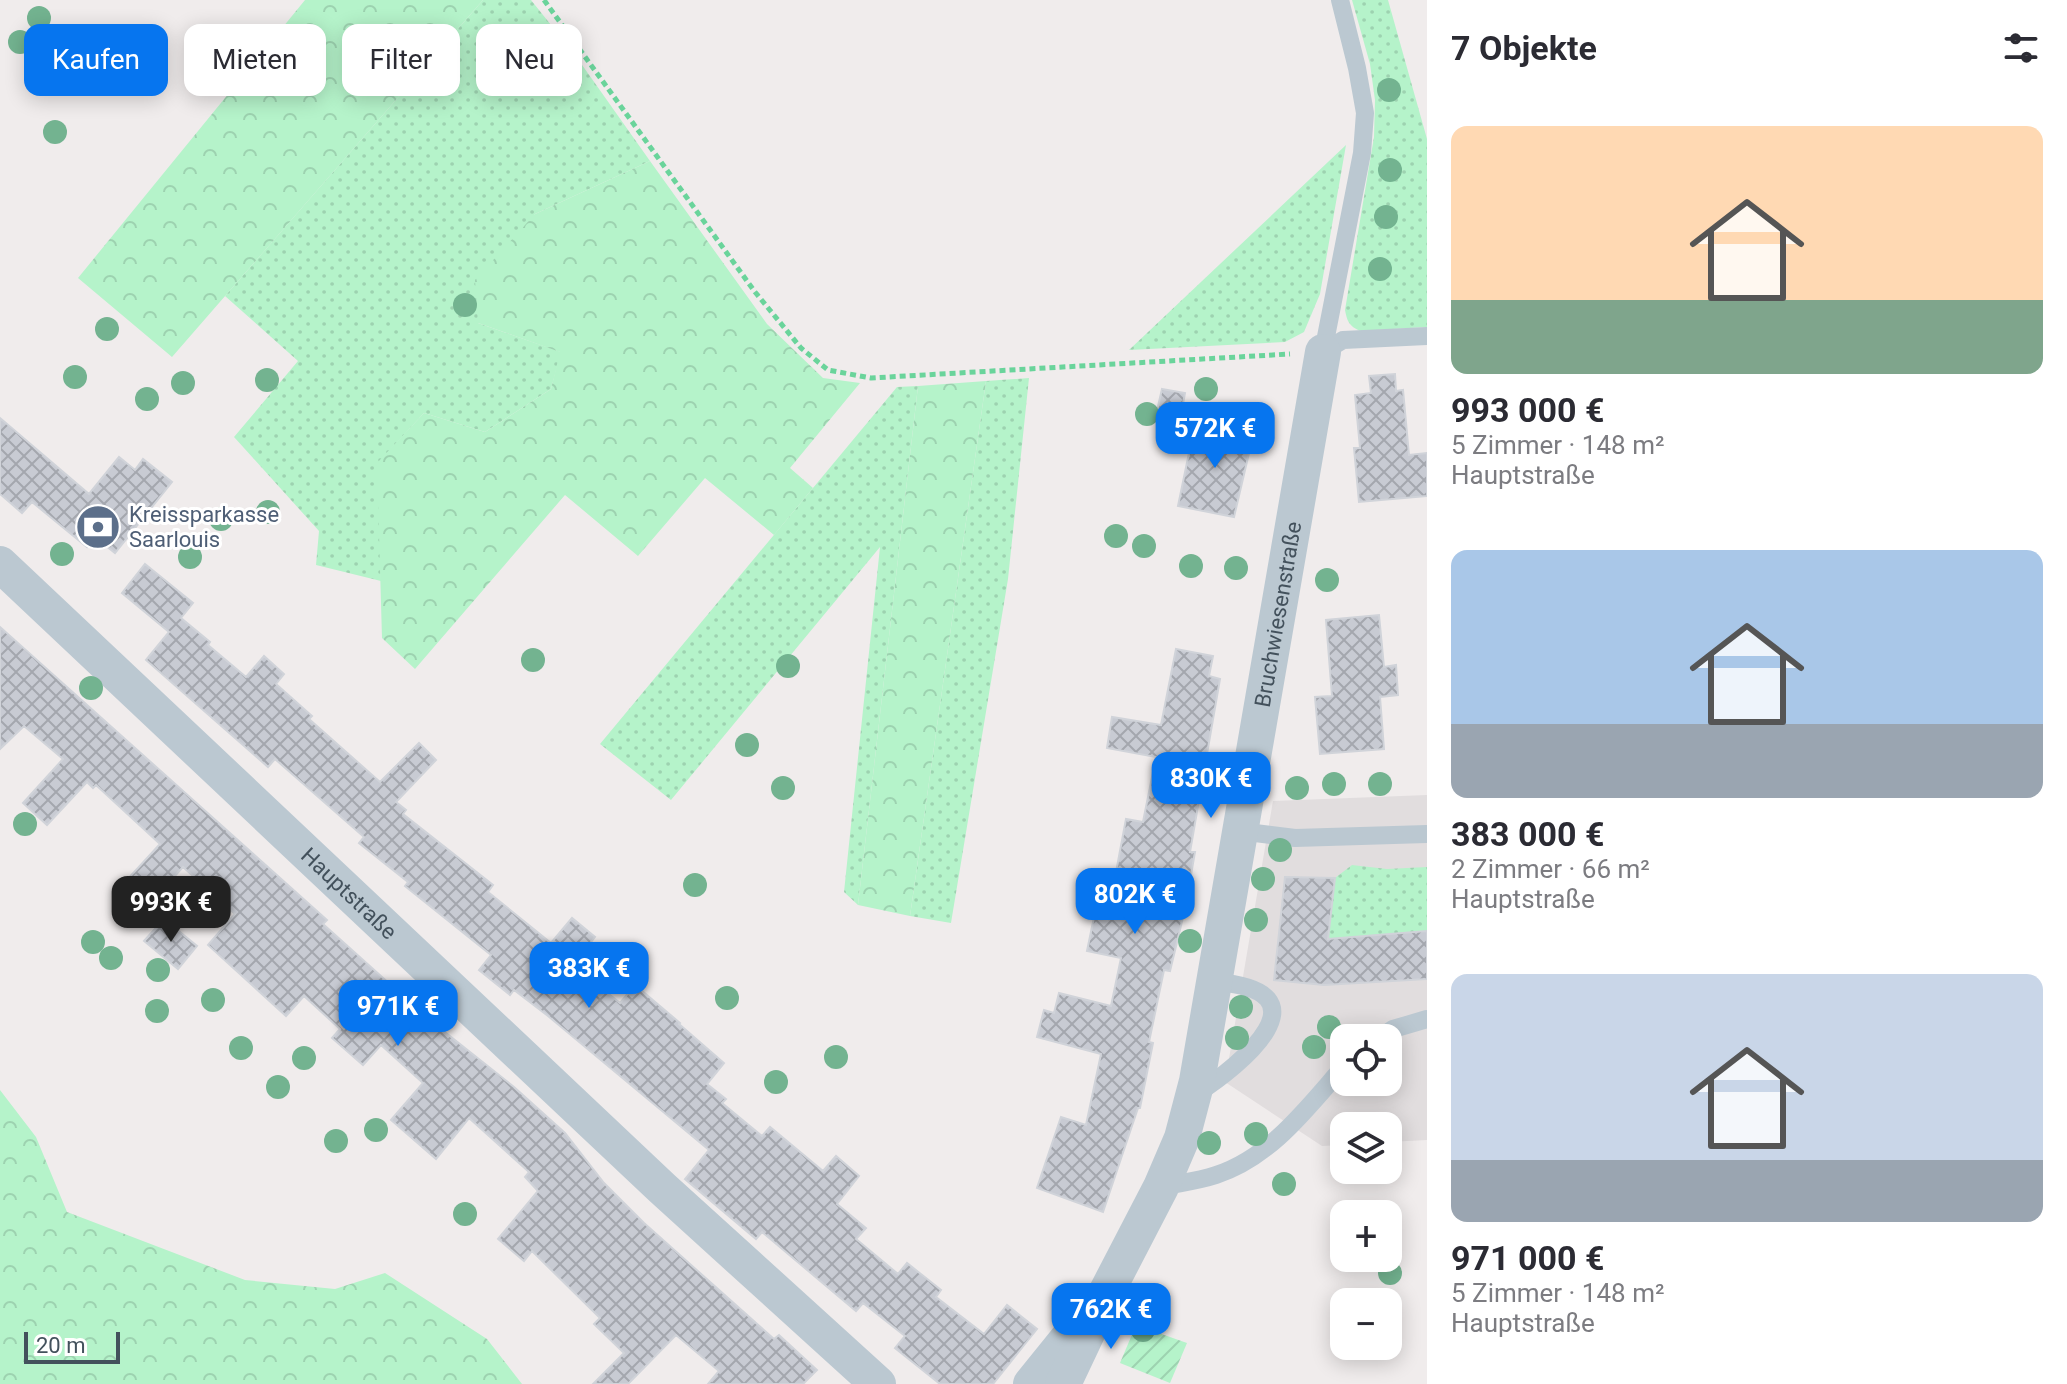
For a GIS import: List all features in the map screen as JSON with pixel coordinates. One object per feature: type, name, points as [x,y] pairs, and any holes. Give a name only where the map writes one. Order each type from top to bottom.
[{"type":"street","name":"Bruchwiesenstraße","points":[[1063,1384],[1161,1187],[1182,1138],[1193,1095],[1216,982],[1239,831],[1323,352]]},
{"type":"street","name":"Hauptstraße","points":[[0,564],[662,1188],[878,1384]]},
{"type":"street","name":"Bruchwiesenstraße","points":[[1031,1384],[1106,1293]]},
{"type":"lane","points":[[1323,352],[1362,153],[1365,113],[1340,0]]},
{"type":"lane","points":[[1323,352],[1343,340],[1427,336]]},
{"type":"lane","points":[[1239,831],[1295,838],[1427,834]]},
{"type":"lane","points":[[1193,1095],[1256,1047],[1272,1015],[1270,1002],[1257,989],[1216,982]]},
{"type":"lane","points":[[1402,1026],[1427,1019]]},
{"type":"lane","points":[[1161,1187],[1218,1174],[1259,1152],[1285,1133],[1330,1082]]},
{"type":"path","points":[[544,0],[755,292],[801,348],[828,370],[871,378],[1323,352]]},
{"type":"shaded area","points":[[1427,795],[1427,1140],[1402,1141],[1402,1112],[1330,1112],[1330,1146],[1322,1146],[1225,1082],[1273,801]]},
{"type":"green space","points":[[305,0],[483,0],[460,26],[460,24],[342,24],[342,96],[399,96],[172,357],[78,278],[227,96],[326,96],[326,24],[285,24]]},
{"type":"green space","points":[[483,0],[531,0],[550,24],[476,24],[476,96],[582,96],[582,65],[650,161],[535,214],[478,323],[561,352],[551,389],[485,432],[424,413],[378,463],[381,581],[316,565],[319,531],[234,437],[298,361],[225,296],[399,96],[460,96],[460,26]]},
{"type":"green space","points":[[1352,0],[1388,0],[1427,139],[1427,327],[1360,331],[1351,325],[1345,310],[1374,137],[1375,100],[1370,64]]},
{"type":"green space","points":[[1346,145],[1320,294],[1304,332],[1285,342],[1129,350]]},
{"type":"green space","points":[[650,161],[767,324],[823,378],[860,383],[790,468],[813,488],[774,535],[705,478],[638,556],[565,495],[415,669],[382,638],[377,463],[424,413],[485,432],[551,389],[560,352],[478,323],[475,280],[535,214]]},
{"type":"green space","points":[[1029,378],[1008,579],[951,923],[910,916],[986,381]]},
{"type":"green space","points":[[986,381],[910,916],[858,905],[918,386]]},
{"type":"green space","points":[[918,386],[858,905],[844,892],[880,547],[671,800],[600,744],[897,387]]},
{"type":"green space","points":[[1352,865],[1387,869],[1427,867],[1427,931],[1328,939],[1335,878]]},
{"type":"green space","points":[[0,1090],[36,1137],[67,1212],[245,1280],[335,1289],[385,1273],[487,1339],[522,1384],[0,1384]]},
{"type":"green space","points":[[1136,1325],[1187,1343],[1170,1383],[1120,1363]]},
{"type":"building","points":[[1395,374],[1396,391],[1403,390],[1409,455],[1427,453],[1427,496],[1359,502],[1354,448],[1360,448],[1355,395],[1371,393],[1369,376]]},
{"type":"building","points":[[1162,389],[1185,393],[1180,420],[1156,415]]},
{"type":"building","points":[[0,418],[89,494],[119,457],[135,470],[143,459],[172,482],[115,553],[95,537],[87,547],[32,502],[22,513],[0,494]]},
{"type":"building","points":[[1195,424],[1253,436],[1234,517],[1178,506]]},
{"type":"building","points":[[145,564],[193,603],[181,618],[210,642],[208,645],[246,677],[264,656],[284,674],[276,684],[312,716],[309,719],[380,782],[419,743],[436,760],[396,802],[406,810],[403,814],[493,885],[488,892],[551,943],[572,918],[595,937],[573,965],[620,1003],[635,985],[680,1023],[724,1063],[707,1084],[726,1099],[722,1103],[762,1136],[770,1127],[823,1171],[836,1156],[859,1176],[837,1204],[866,1228],[856,1239],[898,1274],[907,1263],[941,1290],[936,1297],[984,1334],[1007,1305],[1037,1329],[993,1384],[940,1384],[895,1348],[905,1336],[863,1303],[856,1311],[762,1232],[756,1239],[685,1179],[709,1150],[548,1016],[514,990],[510,995],[479,970],[491,955],[405,886],[408,882],[359,843],[364,837],[275,759],[268,767],[146,660],[169,632],[122,593]]},
{"type":"building","points":[[1379,615],[1384,667],[1396,665],[1398,695],[1380,697],[1384,749],[1320,754],[1315,697],[1332,696],[1326,620]]},
{"type":"building","points":[[0,627],[327,920],[323,924],[431,1021],[514,1087],[565,1133],[604,1183],[644,1223],[774,1339],[779,1335],[817,1370],[803,1384],[708,1384],[719,1371],[676,1335],[628,1384],[593,1384],[624,1353],[594,1324],[600,1318],[532,1251],[524,1261],[498,1239],[538,1191],[525,1177],[529,1172],[469,1118],[436,1159],[391,1120],[423,1083],[381,1045],[363,1065],[332,1038],[340,1029],[304,996],[286,1016],[208,945],[235,914],[183,867],[138,916],[114,894],[160,844],[96,785],[93,788],[87,782],[47,825],[23,803],[63,759],[24,726],[0,749]]},
{"type":"building","points":[[1176,649],[1213,656],[1209,676],[1220,679],[1190,852],[1195,852],[1185,909],[1170,971],[1164,970],[1149,1042],[1153,1043],[1140,1108],[1103,1212],[1037,1188],[1061,1117],[1086,1125],[1101,1054],[1037,1037],[1044,1010],[1054,1013],[1059,993],[1111,1006],[1121,958],[1087,951],[1094,917],[1107,920],[1126,819],[1143,822],[1156,757],[1107,748],[1112,717],[1161,725]]},
{"type":"building","points":[[1285,877],[1335,878],[1328,939],[1427,931],[1427,979],[1324,985],[1274,980]]},
{"type":"building","points":[[164,919],[197,946],[178,969],[144,941]]},
{"type":"place","name":"Kreissparkasse Saarlouis","points":[[98,527]]}]
